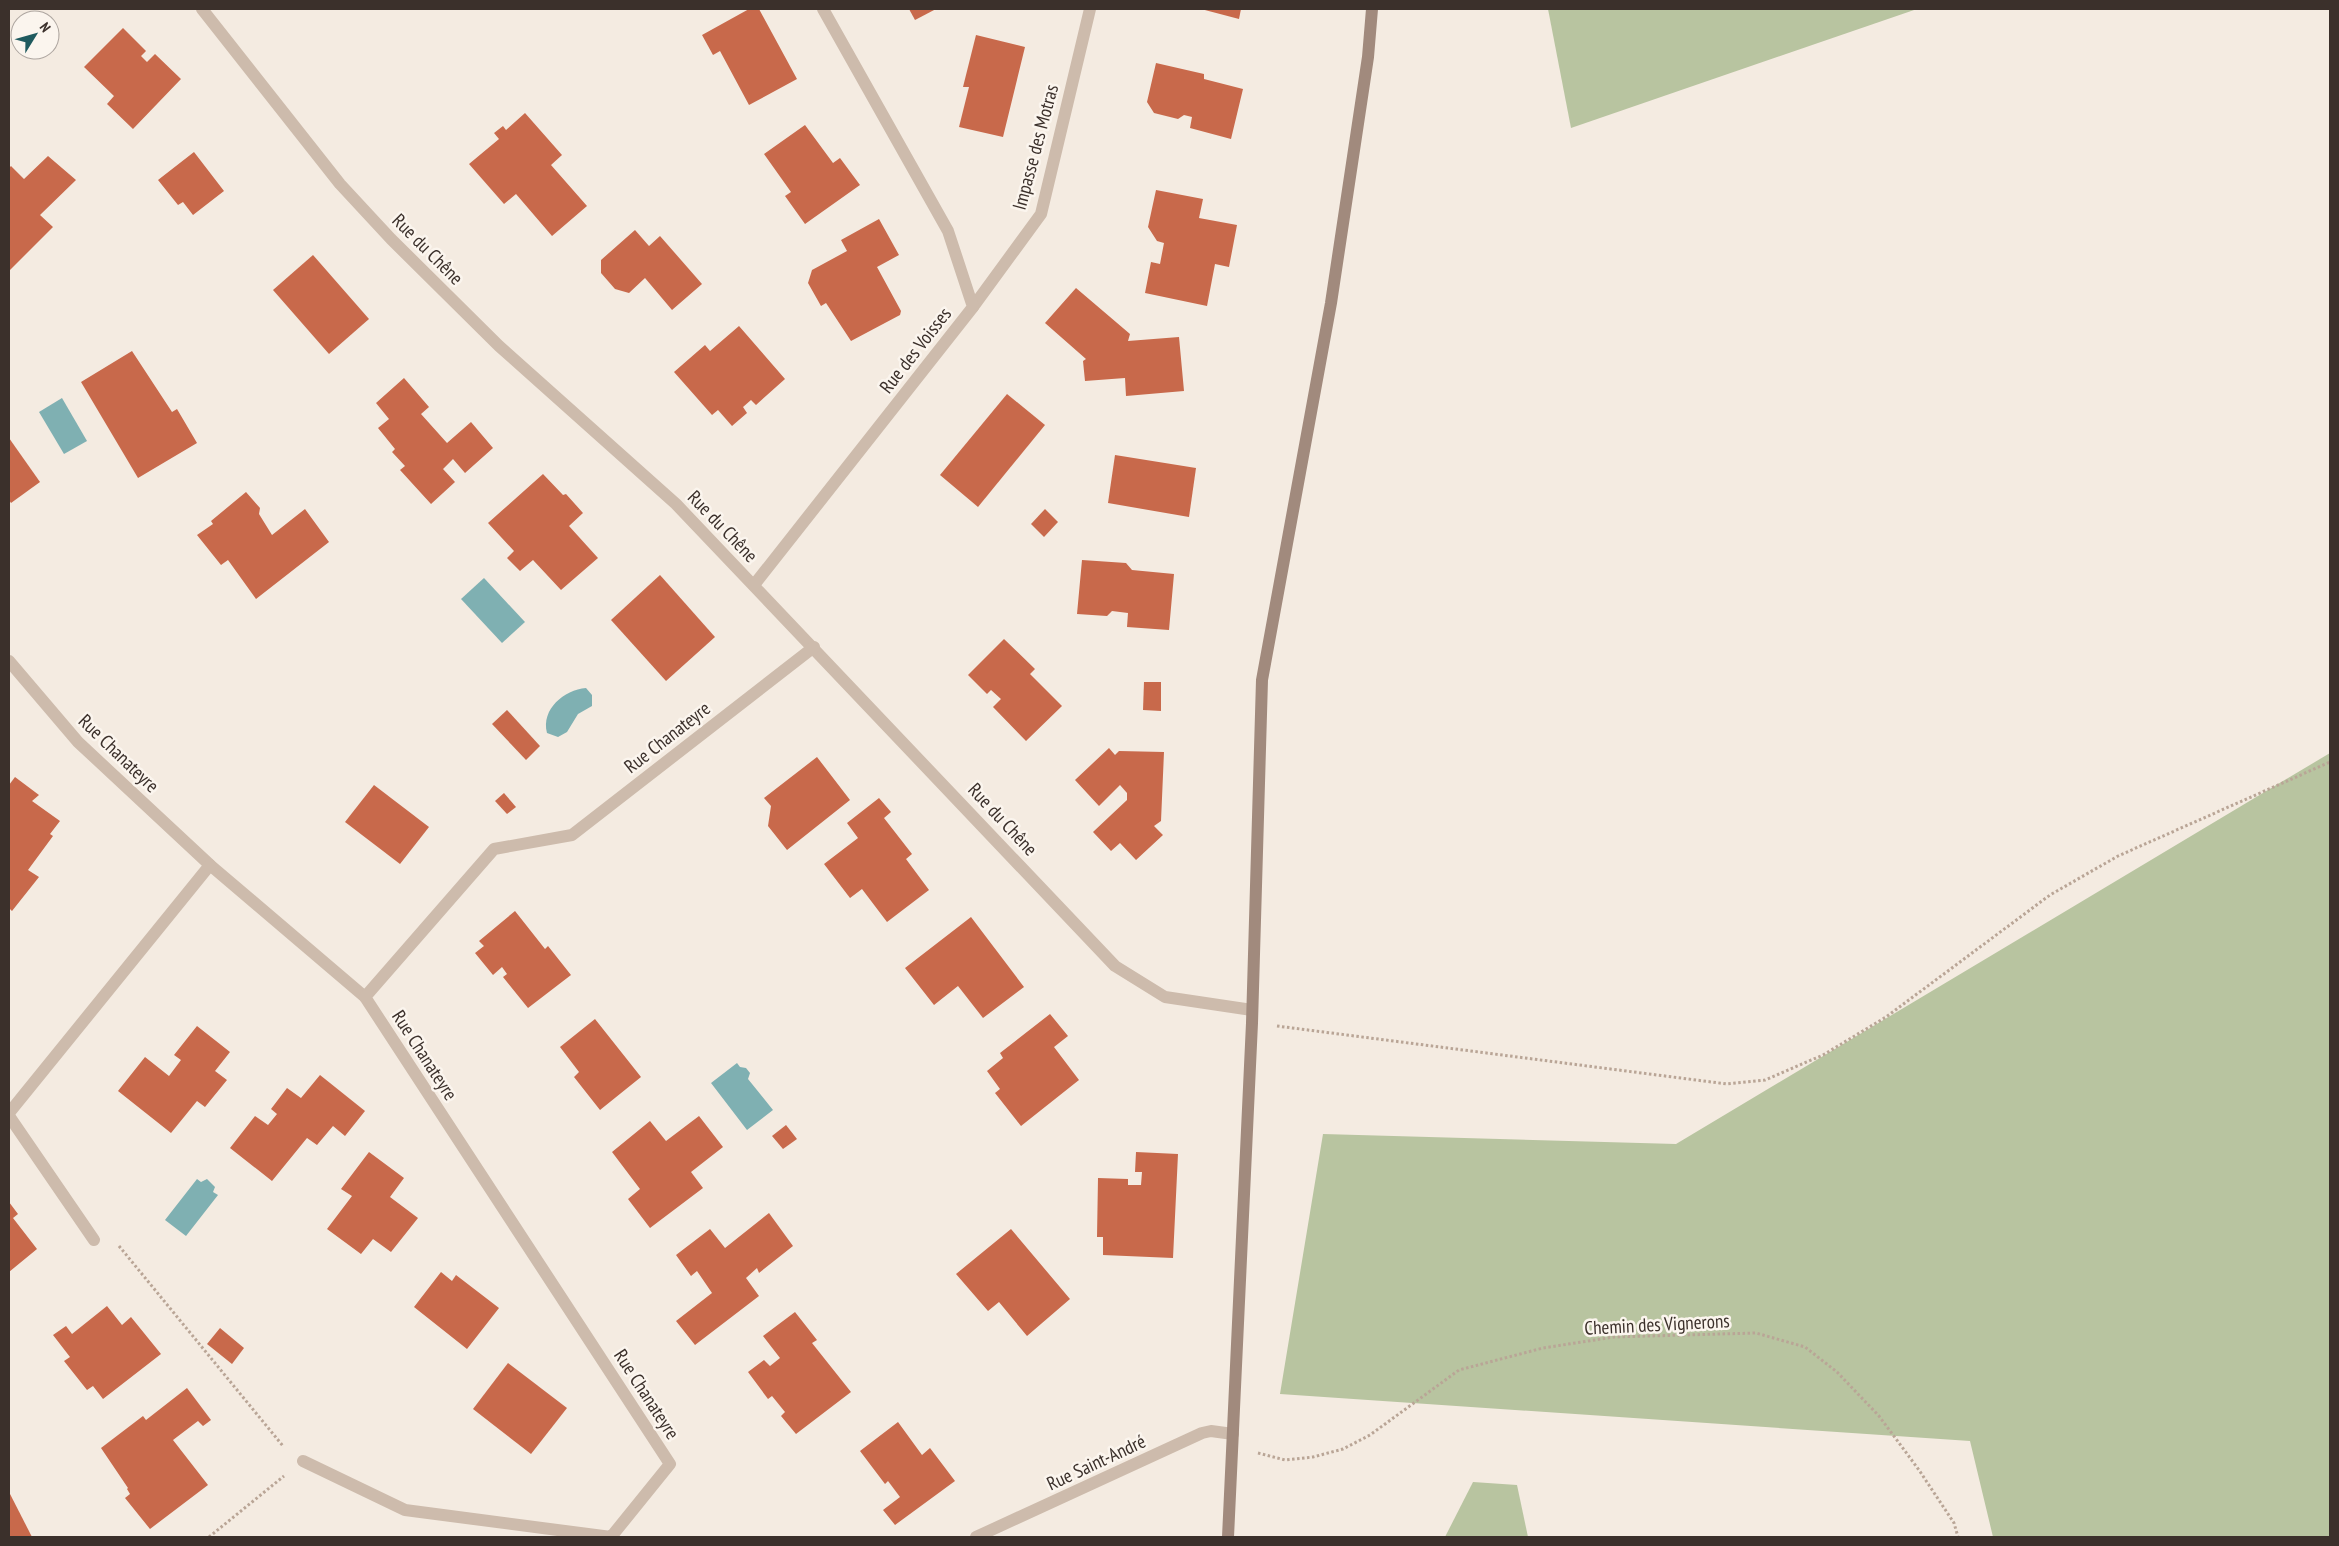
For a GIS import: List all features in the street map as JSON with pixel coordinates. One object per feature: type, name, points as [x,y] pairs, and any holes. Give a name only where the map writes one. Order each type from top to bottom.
[{"type":"main road","points":[[1228,1537],[1252,1023],[1262,680],[1331,302],[1368,56],[1372,9]]},
{"type":"street","name":"Rue du Chêne","points":[[202,9],[340,184],[391,239],[499,346],[676,504],[814,647],[1115,966],[1165,997],[1252,1010]]},
{"type":"street","name":"Rue des Voisses","points":[[754,584],[973,307],[948,231],[823,9]]},
{"type":"street","name":"Impasse des Motras","points":[[973,307],[1041,214],[1090,9]]},
{"type":"street","name":"Rue Chanateyre","points":[[365,997],[494,849],[572,835],[814,647]]},
{"type":"street","name":"Rue Chanateyre","points":[[9,661],[78,742],[210,865],[365,997],[670,1464],[611,1537],[405,1510],[303,1461]]},
{"type":"street","points":[[94,1240],[9,1115],[210,865]]},
{"type":"street","name":"Rue Saint-André","points":[[976,1537],[1202,1433],[1211,1431],[1233,1434]]},
{"type":"path","points":[[1252,1023],[1727,1084],[1765,1080],[1823,1055],[1886,1017],[2050,895],[2118,856],[2330,762]]},
{"type":"path","points":[[94,1240],[114,1240],[286,1449],[303,1461],[210,1537]]},
{"type":"path","name":"Chemin des Vignerons","points":[[1233,1447],[1285,1460],[1313,1457],[1343,1449],[1370,1435],[1460,1370],[1543,1348],[1614,1337],[1756,1333],[1805,1347],[1837,1372],[1879,1416],[1913,1462],[1954,1523],[1958,1537]]},
{"type":"green space","points":[[1548,9],[1917,9],[1571,128]]},
{"type":"green space","points":[[2330,753],[2330,1537],[1993,1537],[1970,1441],[1280,1394],[1323,1134],[1676,1144]]},
{"type":"green space","points":[[1473,1482],[1517,1485],[1528,1537],[1445,1537]]},
{"type":"water","points":[[62,398],[87,441],[64,454],[39,412]]},
{"type":"water","points":[[484,578],[525,622],[502,643],[461,599]]},
{"type":"water","points":[[586,688],[592,695],[592,706],[578,714],[567,732],[558,737],[547,733],[547,716],[556,702],[570,692]]},
{"type":"water","points":[[737,1063],[740,1067],[746,1068],[750,1073],[748,1079],[773,1110],[747,1130],[711,1083]]},
{"type":"water","points":[[197,1179],[201,1182],[207,1179],[215,1187],[213,1192],[218,1195],[186,1236],[165,1220]]},
{"type":"building","points":[[749,9],[759,9],[797,79],[749,105],[720,51],[713,55],[702,35]]},
{"type":"building","points":[[909,9],[936,9],[915,20]]},
{"type":"building","points":[[1201,9],[1241,9],[1239,19]]},
{"type":"building","points":[[123,28],[146,51],[141,56],[147,62],[155,54],[181,79],[133,129],[107,104],[114,96],[84,67]]},
{"type":"building","points":[[976,35],[1025,47],[1003,137],[959,127],[969,87],[963,87]]},
{"type":"building","points":[[1156,63],[1204,74],[1204,79],[1243,89],[1231,139],[1190,128],[1192,117],[1184,115],[1178,119],[1154,113],[1147,102]]},
{"type":"building","points":[[525,113],[562,155],[551,165],[587,206],[552,236],[516,194],[504,204],[469,164],[499,139],[494,133],[503,126],[506,130]]},
{"type":"building","points":[[805,125],[833,163],[840,158],[860,185],[805,224],[785,196],[791,192],[764,154]]},
{"type":"building","points":[[194,152],[224,191],[193,215],[183,202],[178,205],[158,180]]},
{"type":"building","points":[[48,156],[76,180],[40,215],[53,227],[9,271],[9,168],[11,166],[24,179]]},
{"type":"building","points":[[1156,190],[1203,199],[1199,218],[1237,225],[1229,267],[1215,264],[1207,306],[1145,293],[1151,262],[1160,264],[1164,243],[1157,241],[1148,227]]},
{"type":"building","points":[[879,219],[899,255],[877,267],[901,311],[900,315],[851,341],[826,303],[821,306],[808,283],[812,270],[847,251],[841,240]]},
{"type":"building","points":[[635,230],[649,246],[660,236],[702,284],[672,310],[645,278],[629,293],[615,289],[601,273],[601,260]]},
{"type":"building","points":[[313,255],[369,319],[329,354],[273,290]]},
{"type":"building","points":[[1076,288],[1130,334],[1128,341],[1179,337],[1184,391],[1126,396],[1125,378],[1085,381],[1083,361],[1086,359],[1045,323]]},
{"type":"building","points":[[739,326],[785,379],[756,405],[751,400],[743,407],[747,413],[732,426],[718,410],[712,415],[674,372],[705,345],[710,351]]},
{"type":"building","points":[[132,351],[172,412],[177,409],[197,443],[138,478],[81,382]]},
{"type":"building","points":[[404,378],[429,407],[421,414],[447,443],[471,422],[493,448],[465,473],[453,459],[443,469],[455,482],[431,504],[400,470],[405,466],[392,452],[395,449],[378,428],[389,419],[376,403]]},
{"type":"building","points":[[1007,394],[1045,425],[978,507],[940,475]]},
{"type":"building","points":[[9,438],[40,482],[11,503],[9,500]]},
{"type":"building","points":[[1115,455],[1196,468],[1189,517],[1108,503]]},
{"type":"building","points":[[543,474],[563,495],[566,494],[583,513],[569,526],[598,558],[561,590],[533,560],[520,571],[507,558],[514,551],[488,523]]},
{"type":"building","points":[[246,492],[260,508],[259,514],[272,535],[305,509],[329,542],[256,599],[228,560],[221,565],[197,535],[213,524],[211,521]]},
{"type":"building","points":[[1045,509],[1058,522],[1044,537],[1031,524]]},
{"type":"building","points":[[1082,560],[1126,563],[1132,570],[1174,574],[1169,630],[1127,627],[1128,613],[1112,611],[1107,616],[1077,614]]},
{"type":"building","points":[[660,575],[715,637],[666,681],[611,620]]},
{"type":"building","points":[[1004,639],[1035,669],[1030,674],[1062,706],[1026,741],[993,707],[1001,699],[991,690],[987,694],[968,675]]},
{"type":"building","points":[[1144,682],[1161,682],[1161,711],[1143,710]]},
{"type":"building","points":[[507,710],[540,746],[526,760],[492,724]]},
{"type":"building","points":[[1109,748],[1115,755],[1119,751],[1164,752],[1161,821],[1154,826],[1163,835],[1136,860],[1120,843],[1111,851],[1093,832],[1127,800],[1127,793],[1120,785],[1099,806],[1075,780]]},
{"type":"building","points":[[817,757],[850,800],[787,850],[768,826],[771,806],[764,798]]},
{"type":"building","points":[[15,777],[39,795],[32,801],[60,821],[50,834],[53,836],[28,870],[39,877],[12,911],[9,908],[9,785]]},
{"type":"building","points":[[374,785],[429,827],[400,864],[345,822]]},
{"type":"building","points":[[504,793],[516,807],[507,814],[495,801]]},
{"type":"building","points":[[879,798],[891,812],[884,818],[912,854],[906,859],[929,890],[887,922],[862,889],[850,898],[824,864],[858,838],[847,823]]},
{"type":"building","points":[[515,911],[545,949],[548,946],[571,975],[528,1008],[503,977],[507,974],[502,967],[493,975],[475,953],[484,946],[479,941]]},
{"type":"building","points":[[971,917],[1024,987],[983,1018],[958,986],[934,1005],[905,968]]},
{"type":"building","points":[[1050,1014],[1068,1036],[1054,1047],[1079,1080],[1021,1126],[995,1093],[1000,1089],[987,1071],[1003,1058],[1000,1053]]},
{"type":"building","points":[[595,1019],[641,1077],[600,1110],[574,1077],[579,1072],[560,1047]]},
{"type":"building","points":[[197,1026],[230,1052],[215,1071],[227,1080],[205,1107],[197,1101],[171,1133],[118,1091],[145,1057],[169,1076],[181,1060],[174,1055]]},
{"type":"building","points":[[320,1075],[365,1111],[345,1136],[333,1126],[317,1145],[307,1138],[272,1181],[230,1148],[255,1116],[268,1125],[277,1114],[271,1109],[287,1088],[301,1098]]},
{"type":"building","points":[[699,1116],[723,1147],[691,1172],[703,1188],[650,1228],[628,1199],[640,1189],[612,1152],[650,1121],[666,1141]]},
{"type":"building","points":[[786,1125],[797,1139],[783,1149],[772,1136]]},
{"type":"building","points":[[369,1152],[404,1178],[390,1197],[418,1218],[391,1252],[373,1239],[361,1254],[327,1229],[352,1196],[341,1189]]},
{"type":"building","points":[[1136,1152],[1178,1154],[1173,1258],[1103,1255],[1103,1237],[1097,1237],[1098,1178],[1128,1179],[1128,1185],[1141,1185],[1142,1172],[1135,1172]]},
{"type":"building","points":[[9,1202],[18,1214],[13,1218],[37,1249],[9,1272]]},
{"type":"building","points":[[769,1213],[793,1246],[759,1273],[757,1268],[746,1278],[759,1296],[695,1345],[676,1321],[712,1293],[697,1271],[691,1276],[676,1255],[710,1229],[725,1248]]},
{"type":"building","points":[[1011,1229],[1070,1299],[1027,1336],[999,1302],[988,1311],[956,1274]]},
{"type":"building","points":[[441,1272],[452,1281],[456,1275],[499,1308],[467,1349],[414,1307]]},
{"type":"building","points":[[107,1306],[122,1325],[131,1317],[161,1354],[103,1399],[93,1386],[87,1390],[64,1361],[70,1357],[53,1335],[66,1326],[72,1334]]},
{"type":"building","points":[[795,1312],[817,1340],[812,1343],[851,1392],[796,1434],[781,1416],[785,1412],[772,1396],[768,1399],[748,1372],[764,1360],[770,1366],[780,1358],[763,1336]]},
{"type":"building","points":[[220,1328],[244,1348],[232,1364],[207,1344]]},
{"type":"building","points":[[508,1363],[567,1408],[531,1454],[473,1409]]},
{"type":"building","points":[[187,1388],[211,1420],[203,1426],[198,1421],[173,1440],[208,1485],[150,1529],[125,1498],[130,1494],[128,1488],[101,1448],[143,1416],[146,1420]]},
{"type":"building","points":[[898,1422],[922,1455],[930,1448],[955,1481],[895,1525],[883,1510],[900,1497],[888,1481],[885,1484],[860,1451]]},
{"type":"building","points":[[9,1492],[32,1537],[9,1537]]}]
